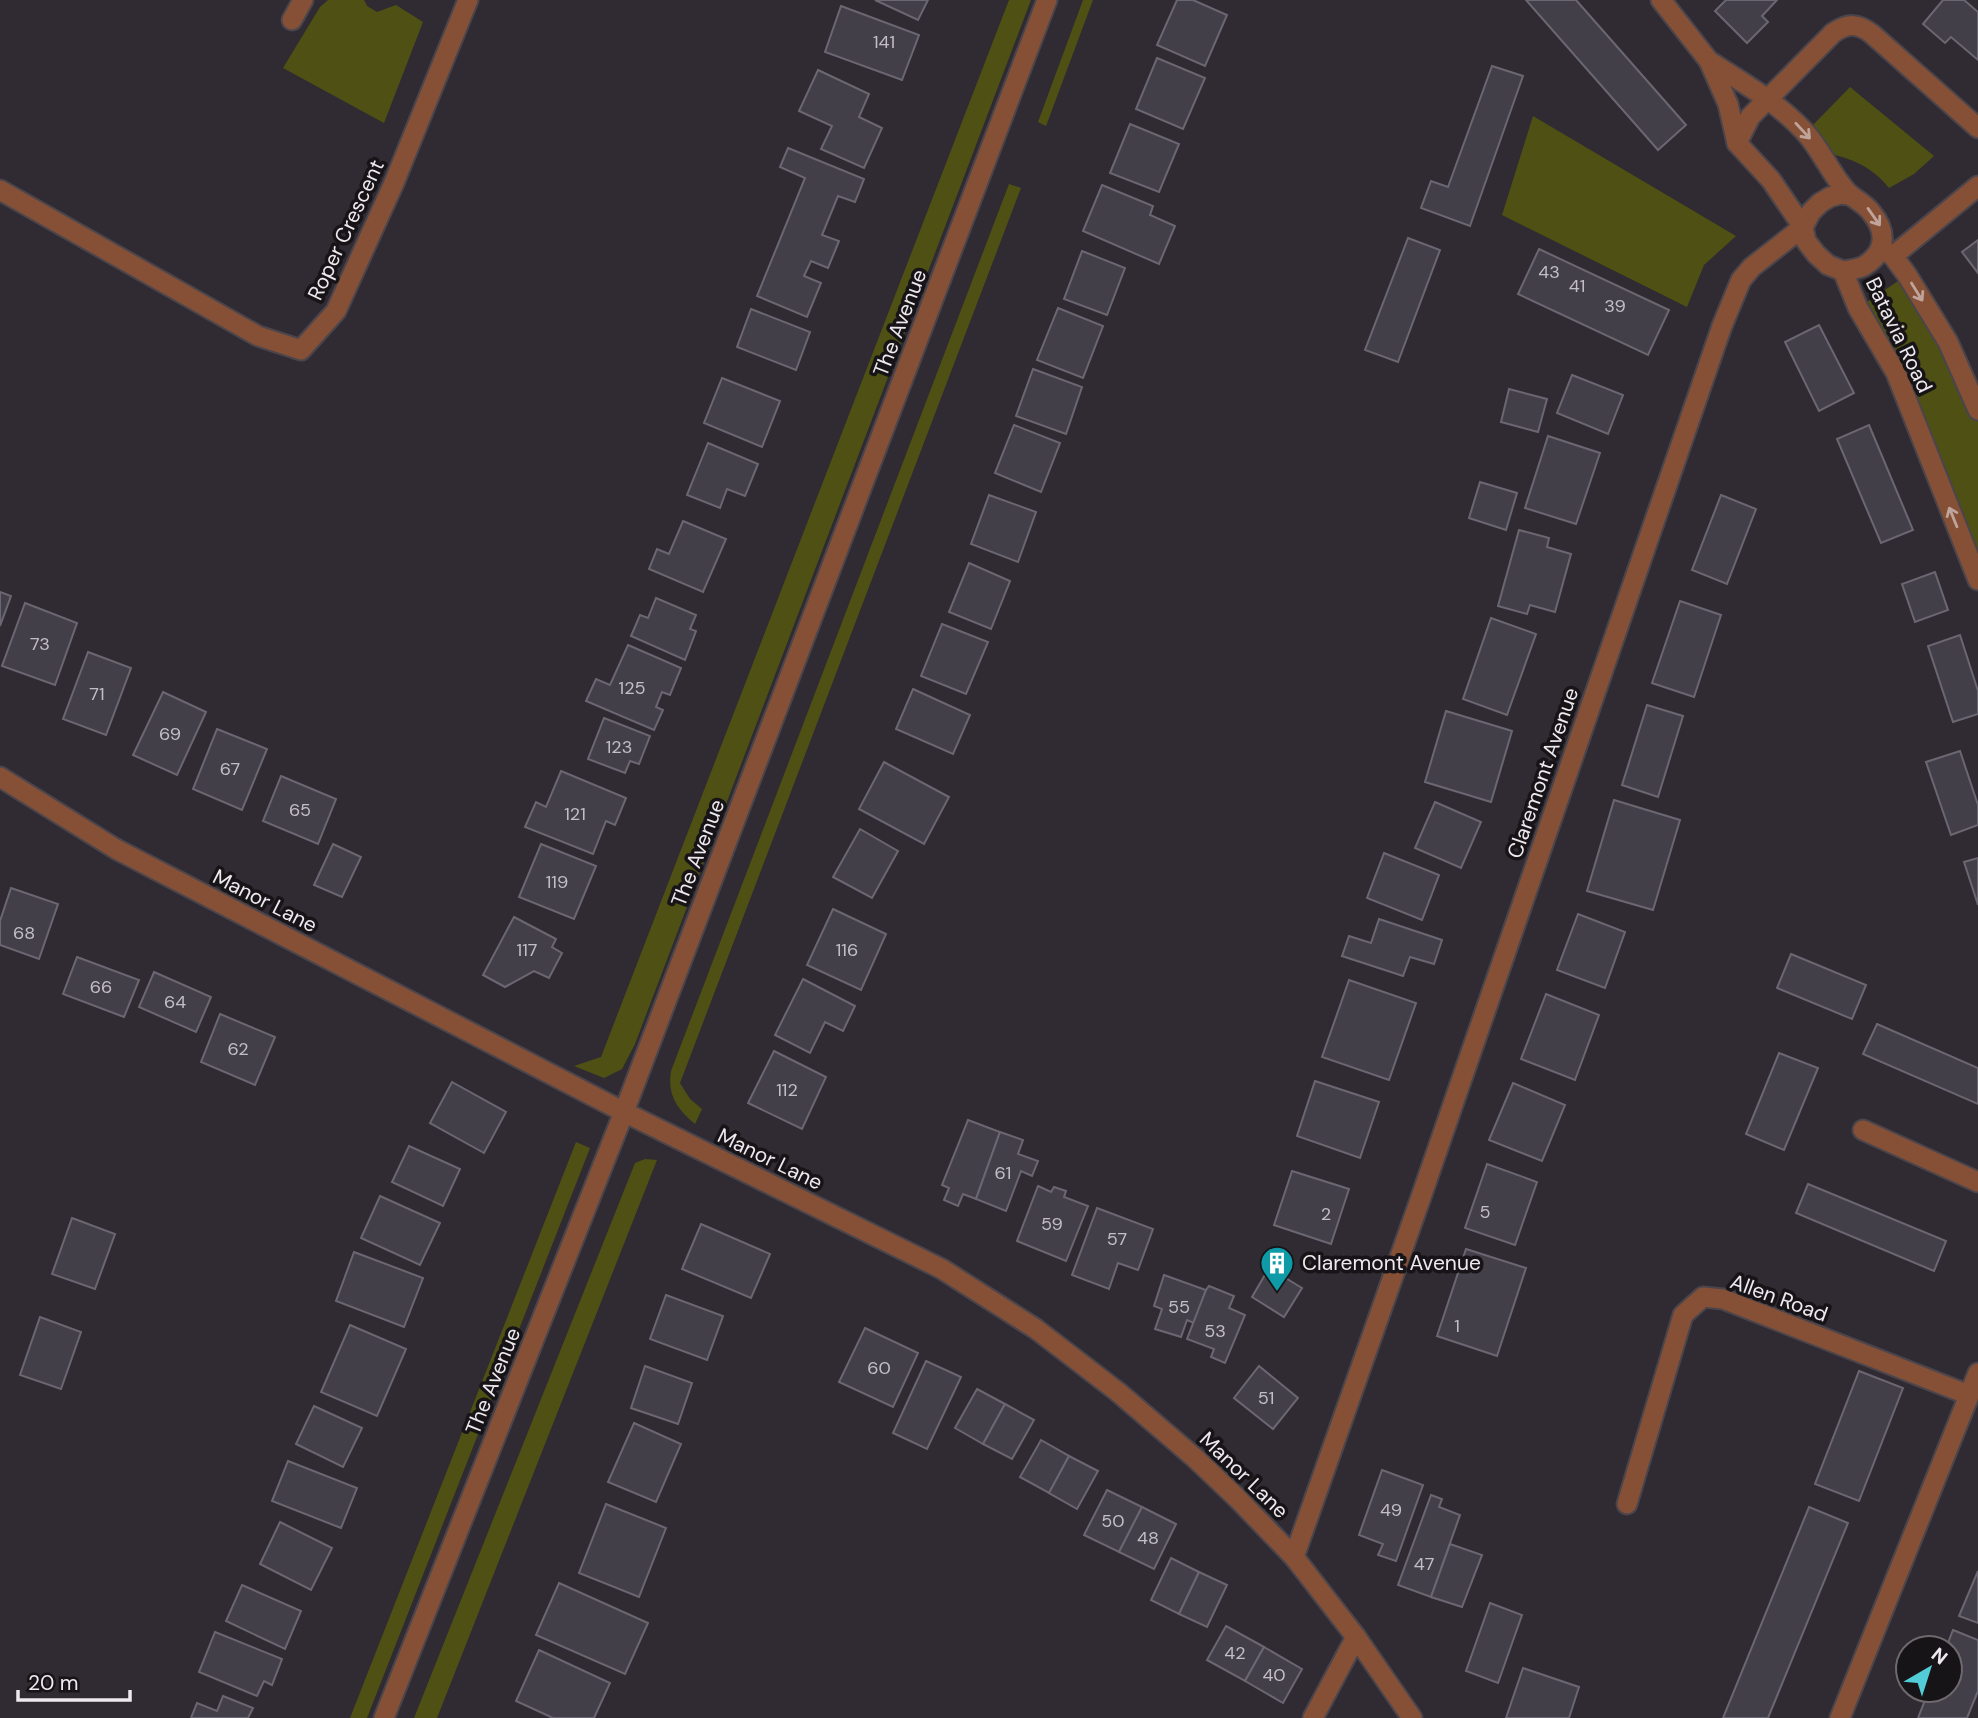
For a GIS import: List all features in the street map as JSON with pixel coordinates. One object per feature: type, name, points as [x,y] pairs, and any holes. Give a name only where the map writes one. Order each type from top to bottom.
[{"type":"street","points":[[292,20],[303,0]]},
{"type":"street","name":"Roper Crescent","points":[[0,190],[258,336],[301,350],[336,312],[394,183],[468,0]]},
{"type":"street","name":"The Avenue","points":[[384,1718],[624,1112],[1047,0]]},
{"type":"street","name":"Batavia Road","points":[[1661,0],[1709,61],[1728,104],[1737,143],[1771,180],[1803,227],[1806,241],[1816,254],[1828,265],[1843,271],[1858,308],[1896,373],[1978,580]]},
{"type":"street","points":[[1737,143],[1750,117],[1833,33],[1854,24],[1872,34],[1978,128]]},
{"type":"street","name":"Batavia Road","points":[[1709,61],[1768,99],[1804,131],[1849,195],[1864,204],[1877,219],[1887,252],[1948,342],[1978,410]]},
{"type":"street","points":[[1843,271],[1866,265],[1887,252],[1978,186]]},
{"type":"street","points":[[1803,227],[1811,212],[1820,203],[1830,197],[1849,195]]},
{"type":"street","name":"Claremont Avenue","points":[[1294,1557],[1416,1213],[1722,326],[1741,280],[1765,256],[1803,227]]},
{"type":"street","name":"Manor Lane","points":[[0,777],[116,849],[624,1112],[942,1269],[1036,1329],[1118,1392],[1195,1458],[1294,1557],[1356,1637],[1412,1718]]},
{"type":"street","points":[[1863,1130],[1978,1182]]},
{"type":"street","name":"Allen Road","points":[[1627,1504],[1683,1315],[1703,1297],[1723,1299],[1969,1395]]},
{"type":"street","points":[[1840,1718],[1978,1373]]},
{"type":"street","points":[[1313,1718],[1356,1637]]},
{"type":"shaded area","points":[[328,0],[364,0],[367,6],[377,12],[396,5],[423,22],[384,123],[283,68],[320,7]]},
{"type":"shaded area","points":[[1009,0],[1031,0],[635,1044],[622,1069],[604,1078],[574,1066],[601,1057]]},
{"type":"shaded area","points":[[1083,0],[1093,0],[1046,126],[1038,122]]},
{"type":"shaded area","points":[[1850,87],[1934,156],[1914,174],[1889,188],[1865,167],[1835,155],[1813,125]]},
{"type":"shaded area","points":[[1533,116],[1736,236],[1704,265],[1687,307],[1502,215]]},
{"type":"shaded area","points":[[1009,184],[1021,188],[680,1083],[690,1099],[702,1109],[695,1124],[675,1101],[670,1080],[671,1071]]},
{"type":"shaded area","points":[[1907,275],[1978,413],[1978,570],[1858,308]]},
{"type":"shaded area","points":[[576,1142],[590,1148],[367,1718],[350,1718]]},
{"type":"shaded area","points":[[645,1159],[657,1160],[437,1718],[414,1718],[635,1163]]},
{"type":"building","points":[[875,0],[928,0],[918,20]]},
{"type":"building","points":[[1177,0],[1193,0],[1227,15],[1205,66],[1157,45]]},
{"type":"building","points":[[1526,0],[1576,0],[1686,125],[1658,150]]},
{"type":"building","points":[[1726,0],[1777,0],[1762,16],[1768,22],[1747,43],[1715,11]]},
{"type":"building","points":[[1943,0],[1964,0],[1978,12],[1978,60],[1951,37],[1945,43],[1923,24]]},
{"type":"building","points":[[841,6],[919,35],[902,80],[825,52]]},
{"type":"building","points":[[1157,58],[1205,78],[1183,129],[1136,109]]},
{"type":"building","points":[[1492,66],[1523,76],[1470,226],[1421,208],[1431,181],[1448,187]]},
{"type":"building","points":[[818,70],[869,94],[859,117],[882,128],[864,168],[821,149],[832,126],[799,111]]},
{"type":"building","points":[[1130,124],[1179,144],[1159,192],[1110,173]]},
{"type":"building","points":[[788,148],[864,179],[855,202],[838,196],[822,235],[839,241],[828,268],[811,261],[804,276],[821,283],[807,317],[757,296],[805,178],[780,167]]},
{"type":"building","points":[[1102,185],[1153,206],[1150,215],[1175,226],[1159,264],[1083,231]]},
{"type":"building","points":[[1408,238],[1440,250],[1398,362],[1365,350]]},
{"type":"building","points":[[1978,240],[1978,273],[1962,252]]},
{"type":"building","points":[[1539,249],[1669,310],[1648,355],[1518,294]]},
{"type":"building","points":[[1082,251],[1125,268],[1107,315],[1064,299]]},
{"type":"building","points":[[1058,308],[1103,326],[1083,378],[1037,360]]},
{"type":"building","points":[[751,309],[810,332],[796,370],[737,347]]},
{"type":"building","points":[[1819,325],[1854,393],[1819,411],[1785,342]]},
{"type":"building","points":[[1033,369],[1082,387],[1066,434],[1016,416]]},
{"type":"building","points":[[1572,375],[1623,395],[1608,434],[1557,413]]},
{"type":"building","points":[[722,378],[780,401],[762,447],[704,423]]},
{"type":"building","points":[[1509,389],[1547,399],[1538,432],[1501,422]]},
{"type":"building","points":[[1014,425],[1060,443],[1041,492],[995,473]]},
{"type":"building","points":[[1869,425],[1913,530],[1881,543],[1837,439]]},
{"type":"building","points":[[1548,436],[1600,453],[1576,524],[1525,508]]},
{"type":"building","points":[[708,443],[758,464],[745,496],[727,489],[720,508],[687,495]]},
{"type":"building","points":[[1480,482],[1517,493],[1506,530],[1469,518]]},
{"type":"building","points":[[989,495],[1036,512],[1018,562],[971,544]]},
{"type":"building","points":[[1721,495],[1756,509],[1727,584],[1692,570]]},
{"type":"building","points":[[683,521],[726,539],[703,592],[649,569],[657,549],[669,554]]},
{"type":"building","points":[[1519,530],[1549,538],[1547,547],[1571,554],[1555,612],[1530,605],[1527,614],[1498,606]]},
{"type":"building","points":[[969,563],[1010,581],[991,629],[949,612]]},
{"type":"building","points":[[1935,572],[1948,610],[1915,622],[1902,584]]},
{"type":"building","points":[[0,592],[11,596],[0,626]]},
{"type":"building","points":[[656,598],[696,615],[690,629],[696,631],[685,660],[631,636],[640,615],[648,618]]},
{"type":"building","points":[[1680,601],[1721,615],[1694,697],[1652,683]]},
{"type":"building","points":[[25,603],[77,623],[55,685],[2,666]]},
{"type":"building","points":[[1491,618],[1536,634],[1507,715],[1463,699]]},
{"type":"building","points":[[942,624],[988,642],[966,694],[921,676]]},
{"type":"building","points":[[1960,635],[1978,691],[1978,714],[1953,722],[1928,646]]},
{"type":"building","points":[[628,645],[681,668],[670,695],[662,692],[656,707],[663,710],[654,730],[586,701],[596,679],[610,685]]},
{"type":"building","points":[[88,652],[131,668],[106,735],[63,719]]},
{"type":"building","points":[[913,689],[970,715],[953,754],[896,729]]},
{"type":"building","points":[[163,692],[206,712],[177,775],[133,755]]},
{"type":"building","points":[[1647,705],[1683,716],[1658,797],[1622,785]]},
{"type":"building","points":[[1446,711],[1512,731],[1491,802],[1425,782]]},
{"type":"building","points":[[604,718],[650,736],[639,764],[630,761],[625,773],[588,759]]},
{"type":"building","points":[[217,729],[267,749],[242,810],[193,789]]},
{"type":"building","points":[[1960,751],[1978,805],[1978,825],[1951,835],[1926,762]]},
{"type":"building","points":[[884,762],[949,797],[924,844],[859,809]]},
{"type":"building","points":[[561,771],[626,798],[615,825],[606,821],[593,854],[525,827],[536,802],[546,807]]},
{"type":"building","points":[[281,776],[336,799],[318,844],[263,821]]},
{"type":"building","points":[[1614,800],[1680,820],[1653,910],[1587,891]]},
{"type":"building","points":[[1435,802],[1481,822],[1461,868],[1415,848]]},
{"type":"building","points":[[860,829],[898,851],[872,898],[833,877]]},
{"type":"building","points":[[333,844],[361,857],[342,897],[314,885]]},
{"type":"building","points":[[541,844],[596,866],[574,919],[519,897]]},
{"type":"building","points":[[1384,853],[1439,875],[1422,920],[1367,898]]},
{"type":"building","points":[[1978,858],[1978,905],[1964,862]]},
{"type":"building","points":[[11,888],[58,904],[39,959],[0,945],[0,921]]},
{"type":"building","points":[[833,909],[886,934],[861,990],[807,965]]},
{"type":"building","points":[[1578,914],[1625,932],[1605,988],[1557,970]]},
{"type":"building","points":[[514,917],[556,939],[552,947],[562,953],[549,978],[534,971],[505,987],[483,975]]},
{"type":"building","points":[[1379,919],[1442,940],[1434,964],[1410,957],[1403,976],[1342,956],[1349,936],[1371,943]]},
{"type":"building","points":[[1791,954],[1866,985],[1852,1019],[1777,988]]},
{"type":"building","points":[[77,957],[139,980],[124,1017],[63,994]]},
{"type":"building","points":[[154,972],[211,997],[196,1032],[139,1007]]},
{"type":"building","points":[[803,979],[855,1006],[843,1031],[825,1022],[810,1053],[775,1035]]},
{"type":"building","points":[[1349,980],[1416,1003],[1389,1080],[1322,1057]]},
{"type":"building","points":[[1546,994],[1599,1015],[1575,1080],[1521,1059]]},
{"type":"building","points":[[220,1014],[275,1037],[255,1085],[201,1062]]},
{"type":"building","points":[[1877,1024],[1978,1068],[1978,1104],[1863,1054]]},
{"type":"building","points":[[774,1051],[826,1077],[802,1129],[748,1103]]},
{"type":"building","points":[[1779,1053],[1818,1068],[1784,1150],[1746,1134]]},
{"type":"building","points":[[1315,1081],[1379,1102],[1360,1158],[1297,1136]]},
{"type":"building","points":[[452,1082],[506,1112],[484,1153],[430,1123]]},
{"type":"building","points":[[1513,1083],[1565,1105],[1542,1161],[1489,1140]]},
{"type":"building","points":[[968,1120],[1000,1132],[976,1199],[963,1194],[958,1206],[944,1200],[949,1188],[942,1185]]},
{"type":"building","points":[[1000,1132],[1023,1140],[1018,1154],[1038,1161],[1032,1176],[1021,1171],[1006,1211],[976,1199]]},
{"type":"building","points":[[409,1146],[460,1169],[443,1206],[392,1182]]},
{"type":"building","points":[[1487,1164],[1537,1182],[1515,1245],[1465,1228]]},
{"type":"building","points":[[1292,1171],[1349,1189],[1331,1244],[1274,1225]]},
{"type":"building","points":[[1808,1184],[1946,1241],[1934,1271],[1796,1213]]},
{"type":"building","points":[[1038,1186],[1051,1192],[1054,1187],[1066,1191],[1064,1197],[1088,1206],[1066,1261],[1017,1241]]},
{"type":"building","points":[[380,1196],[440,1223],[420,1265],[361,1238]]},
{"type":"building","points":[[1097,1208],[1153,1229],[1138,1270],[1118,1263],[1109,1289],[1072,1275]]},
{"type":"building","points":[[72,1218],[115,1234],[95,1289],[52,1274]]},
{"type":"building","points":[[701,1224],[770,1254],[751,1298],[682,1269]]},
{"type":"building","points":[[1466,1249],[1526,1268],[1497,1356],[1437,1336]]},
{"type":"building","points":[[354,1252],[423,1278],[404,1327],[336,1301]]},
{"type":"building","name":"Claremont Avenue","points":[[1269,1268],[1302,1288],[1284,1317],[1252,1297]]},
{"type":"building","points":[[1164,1275],[1206,1290],[1194,1323],[1187,1320],[1181,1337],[1155,1329],[1162,1309],[1154,1306]]},
{"type":"building","points":[[1209,1286],[1234,1296],[1229,1308],[1245,1315],[1225,1363],[1211,1357],[1214,1349],[1187,1339]]},
{"type":"building","points":[[666,1295],[723,1316],[707,1360],[650,1339]]},
{"type":"building","points":[[40,1317],[81,1332],[61,1389],[20,1375]]},
{"type":"building","points":[[350,1325],[406,1349],[377,1416],[321,1392]]},
{"type":"building","points":[[865,1328],[918,1353],[893,1407],[839,1382]]},
{"type":"building","points":[[926,1361],[961,1377],[927,1449],[893,1433]]},
{"type":"building","points":[[645,1366],[692,1383],[678,1424],[631,1408]]},
{"type":"building","points":[[1259,1366],[1298,1398],[1273,1429],[1234,1398]]},
{"type":"building","points":[[1859,1371],[1903,1388],[1859,1501],[1815,1484]]},
{"type":"building","points":[[977,1389],[1005,1404],[983,1444],[955,1428]]},
{"type":"building","points":[[1005,1404],[1034,1420],[1012,1459],[983,1444]]},
{"type":"building","points":[[314,1406],[362,1428],[343,1467],[296,1444]]},
{"type":"building","points":[[634,1423],[681,1444],[656,1502],[608,1482]]},
{"type":"building","points":[[1041,1440],[1069,1456],[1049,1493],[1020,1477]]},
{"type":"building","points":[[1069,1456],[1098,1471],[1077,1509],[1049,1493]]},
{"type":"building","points":[[288,1461],[357,1488],[341,1528],[272,1501]]},
{"type":"building","points":[[1382,1470],[1423,1485],[1396,1561],[1378,1555],[1383,1544],[1359,1535]]},
{"type":"building","points":[[1107,1490],[1142,1507],[1119,1552],[1084,1535]]},
{"type":"building","points":[[1431,1495],[1442,1499],[1439,1507],[1460,1515],[1431,1597],[1398,1585]]},
{"type":"building","points":[[606,1504],[666,1528],[639,1597],[579,1573]]},
{"type":"building","points":[[1142,1507],[1176,1524],[1154,1569],[1119,1552]]},
{"type":"building","points":[[1809,1507],[1848,1523],[1768,1718],[1723,1718]]},
{"type":"building","points":[[280,1522],[332,1548],[311,1590],[260,1564]]},
{"type":"building","points":[[1450,1544],[1482,1555],[1462,1607],[1431,1597]]},
{"type":"building","points":[[1171,1558],[1199,1572],[1179,1614],[1151,1600]]},
{"type":"building","points":[[1978,1571],[1978,1623],[1959,1616]]},
{"type":"building","points":[[1199,1572],[1227,1585],[1207,1627],[1179,1614]]},
{"type":"building","points":[[559,1583],[648,1623],[625,1674],[536,1635]]},
{"type":"building","points":[[242,1585],[301,1611],[285,1649],[226,1621]]},
{"type":"building","points":[[1490,1603],[1522,1615],[1498,1683],[1466,1671]]},
{"type":"building","points":[[1226,1626],[1264,1647],[1245,1681],[1207,1660]]},
{"type":"building","points":[[215,1632],[282,1659],[272,1685],[264,1681],[257,1696],[199,1672]]},
{"type":"building","points":[[1964,1634],[1978,1640],[1978,1691],[1967,1718],[1918,1718],[1924,1704],[1964,1704]]},
{"type":"building","points":[[1264,1647],[1302,1669],[1283,1703],[1245,1681]]},
{"type":"building","points":[[539,1650],[610,1683],[594,1718],[553,1718],[516,1701]]},
{"type":"building","points":[[1523,1668],[1579,1687],[1569,1718],[1506,1718]]},
{"type":"building","points":[[223,1696],[253,1708],[248,1718],[191,1718],[197,1703],[217,1711]]},
{"type":"place","name":"Claremont Avenue","points":[[1277,1293]]}]
